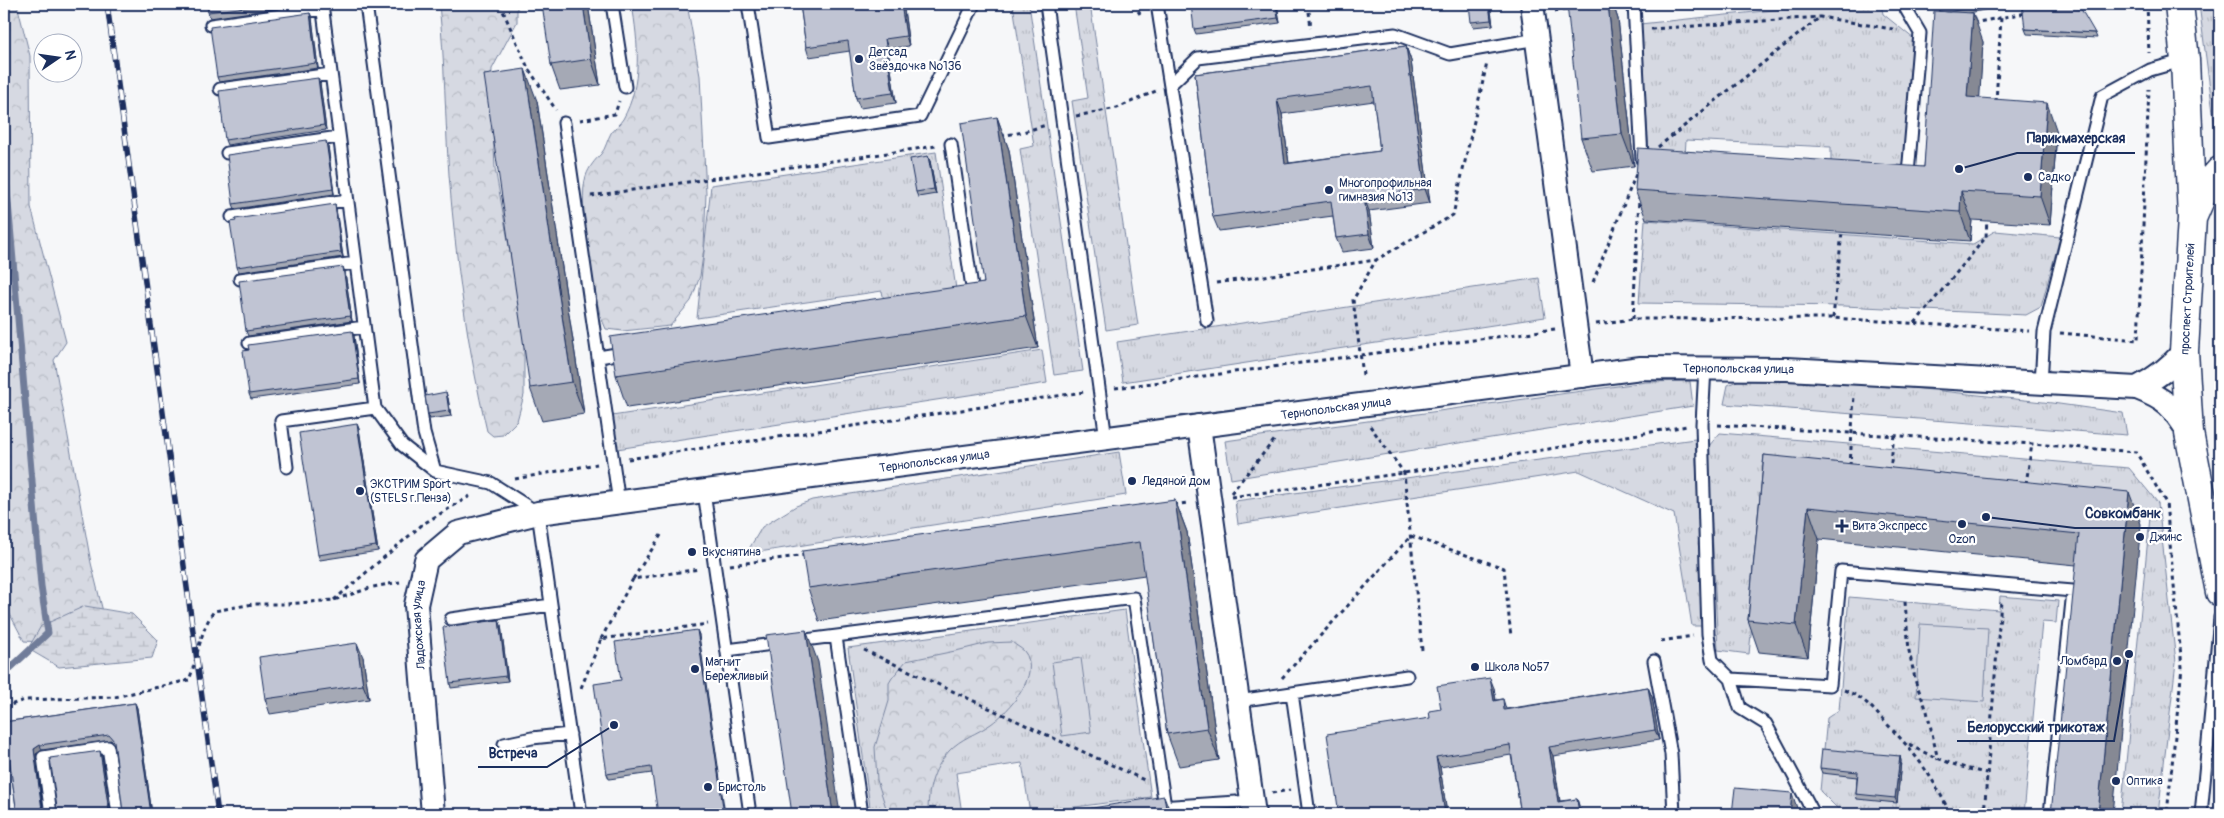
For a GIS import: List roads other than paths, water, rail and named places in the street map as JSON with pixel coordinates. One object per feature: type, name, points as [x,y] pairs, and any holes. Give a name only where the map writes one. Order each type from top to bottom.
[{"type":"main road","name":"проспект Строителей","points":[[2179,4],[2185,60],[2192,218],[2184,351],[2189,433],[2220,592]]},
{"type":"main road","points":[[2192,218],[2205,188],[2220,170]]},
{"type":"street","points":[[1532,9],[1582,376]]},
{"type":"street","points":[[2137,388],[2170,368],[2184,351]]},
{"type":"street","name":"Тернопольская улица","points":[[538,513],[1641,368],[1787,368],[2137,388],[2157,396],[2173,408],[2189,433]]},
{"type":"street","points":[[1199,426],[1252,804]]},
{"type":"street","name":"Ладожская улица","points":[[433,814],[416,605],[426,560],[458,533],[538,513]]},
{"type":"lane","points":[[366,4],[424,433],[436,471]]},
{"type":"lane","points":[[612,4],[625,87]]},
{"type":"lane","points":[[748,4],[769,138],[920,116],[976,4]]},
{"type":"lane","points":[[1046,4],[1106,439]]},
{"type":"lane","points":[[1157,4],[1206,321]]},
{"type":"lane","points":[[1634,4],[1642,160],[1661,161]]},
{"type":"lane","points":[[1888,173],[1908,174],[1920,33],[1903,4]]},
{"type":"lane","points":[[211,25],[322,6],[375,408],[402,446],[436,471],[491,483],[538,513],[581,814]]},
{"type":"lane","points":[[1170,85],[1198,58],[1395,34],[1450,54],[1537,39]]},
{"type":"lane","points":[[2041,383],[2044,332],[2102,96],[2150,70],[2185,60]]},
{"type":"lane","points":[[220,89],[331,74]]},
{"type":"lane","points":[[564,123],[619,503]]},
{"type":"lane","points":[[228,153],[339,137]]},
{"type":"lane","points":[[951,144],[974,302],[964,303]]},
{"type":"lane","points":[[232,218],[347,200]]},
{"type":"lane","points":[[240,279],[355,263]]},
{"type":"lane","points":[[249,342],[364,327]]},
{"type":"lane","points":[[599,357],[639,351]]},
{"type":"lane","points":[[1705,367],[1702,424],[1708,634],[1712,660],[1731,679],[1740,708],[1766,724],[1814,814]]},
{"type":"lane","points":[[287,467],[282,421],[375,408]]},
{"type":"lane","points":[[704,492],[750,814]]},
{"type":"lane","points":[[1731,679],[1830,685],[1842,571],[2073,591],[2050,814]]},
{"type":"lane","points":[[727,650],[1134,598],[1165,807]]},
{"type":"lane","points":[[451,619],[551,605]]},
{"type":"lane","points":[[2202,814],[2220,618]]},
{"type":"lane","points":[[836,637],[862,814]]},
{"type":"lane","points":[[1654,661],[1671,754],[1674,814]]},
{"type":"lane","points":[[1238,701],[1407,676]]},
{"type":"lane","points":[[1292,693],[1309,814]]},
{"type":"lane","points":[[504,744],[532,738],[570,734]]},
{"type":"lane","points":[[51,814],[44,757],[108,747],[118,814]]},
{"type":"lane","points":[[1146,809],[1252,804]]},
{"type":"waterway","points":[[4,156],[41,586],[48,633],[4,674]]},
{"type":"railway","points":[[107,4],[218,814]]},
{"type":"place","name":"Детсад Звёздочка №136","points":[[859,59]]},
{"type":"place","name":"Парикмахерская","points":[[1959,169]]},
{"type":"place","name":"Садко","points":[[2028,177]]},
{"type":"place","name":"Многопрофильная гимназия №13","points":[[1329,190]]},
{"type":"place","name":"Ледяной дом","points":[[1132,481]]},
{"type":"place","name":"ЭКСТРИМ Sport (STELS г.Пенза)","points":[[360,491]]},
{"type":"place","name":"Совкомбанк","points":[[1986,517]]},
{"type":"place","name":"Ozon","points":[[1962,524]]},
{"type":"place","name":"Вита Экспресс","points":[[1842,526]]},
{"type":"place","name":"Джинс","points":[[2140,537]]},
{"type":"place","name":"Вкуснятина","points":[[692,552]]},
{"type":"place","name":"Белорусский трикотаж","points":[[2129,654]]},
{"type":"place","name":"Ломбард","points":[[2117,661]]},
{"type":"place","name":"Школа №57","points":[[1475,667]]},
{"type":"place","name":"Магнит Бережливый","points":[[695,669]]},
{"type":"place","name":"Встреча","points":[[614,725]]},
{"type":"place","name":"Оптика","points":[[2116,781]]},
{"type":"place","name":"Бристоль","points":[[708,787]]}]
